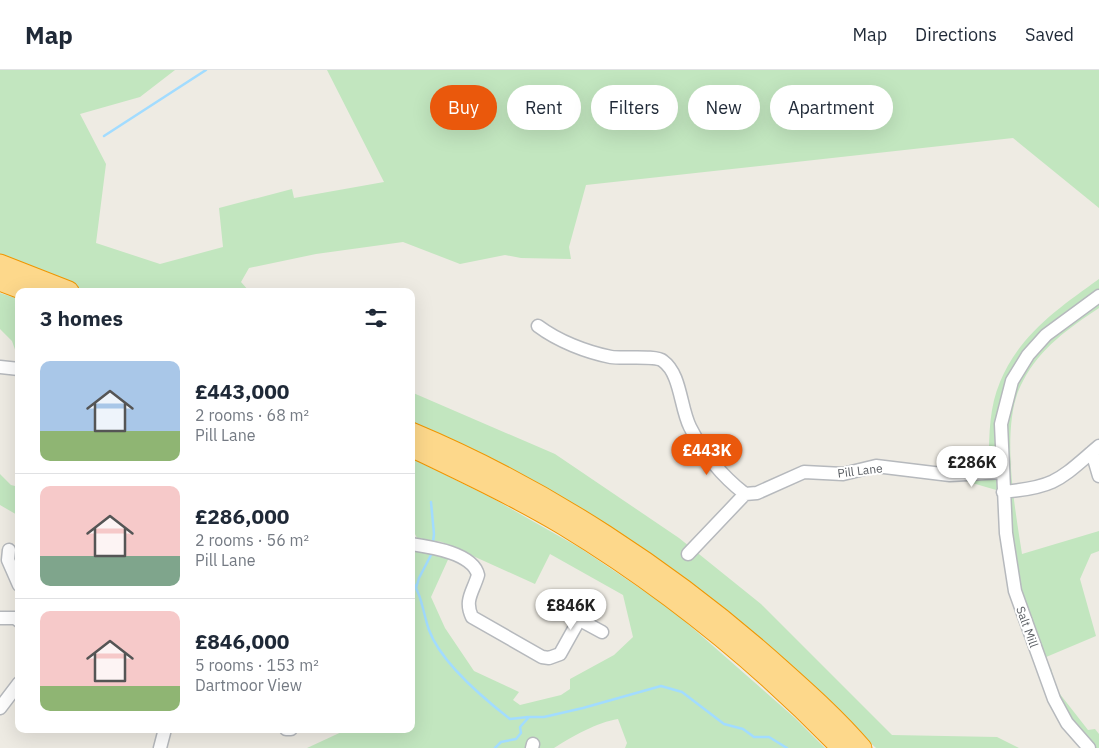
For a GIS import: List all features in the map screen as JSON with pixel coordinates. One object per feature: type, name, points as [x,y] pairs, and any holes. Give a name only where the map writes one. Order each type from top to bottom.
[{"type":"highway","points":[[0,264],[60,288]]},
{"type":"highway","points":[[0,281],[18,288]]},
{"type":"highway","points":[[415,434],[500,474],[564,510],[661,574],[756,646],[808,693],[862,748]]},
{"type":"highway","points":[[415,449],[491,485],[562,525],[623,563],[685,609],[748,660],[841,748]]},
{"type":"street","name":"Salt Mill","points":[[1089,748],[1068,723],[1054,699],[1015,591],[1006,533],[1001,424],[1012,381],[1028,355],[1046,335],[1099,296]]},
{"type":"street","points":[[538,326],[554,337],[611,357],[660,358],[668,364],[690,427],[709,458],[722,474],[745,494],[688,554]]},
{"type":"street","points":[[0,367],[15,369]]},
{"type":"street","points":[[1095,449],[1099,476]]},
{"type":"street","points":[[1003,492],[1034,489],[1055,482],[1068,474],[1095,449]]},
{"type":"street","name":"Pill Lane","points":[[745,494],[758,493],[804,472],[842,474],[876,466],[950,475],[1003,472]]},
{"type":"street","points":[[415,545],[440,549],[472,564],[478,575],[468,598],[468,607],[472,617],[542,657],[549,658],[560,654],[579,620]]},
{"type":"street","points":[[6,557],[15,576]]},
{"type":"street","points":[[554,606],[602,632]]},
{"type":"street","points":[[0,618],[15,617]]},
{"type":"street","points":[[0,708],[15,688]]},
{"type":"street","points":[[160,748],[165,733]]},
{"type":"green space","points":[[0,70],[175,70],[140,97],[80,114],[106,164],[96,243],[160,264],[223,247],[219,208],[292,189],[294,198],[384,182],[327,70],[1099,70],[1099,208],[1013,138],[586,185],[569,247],[571,259],[521,258],[505,255],[460,264],[403,242],[316,254],[249,268],[241,282],[246,288],[78,288],[0,256]]},
{"type":"green space","points":[[1099,279],[1099,308],[1066,331],[1038,358],[1023,381],[1016,399],[1012,419],[1010,442],[1011,466],[1022,554],[1099,531],[1099,551],[1091,554],[1080,579],[1096,636],[1039,660],[1015,591],[1003,492],[962,480],[989,473],[990,427],[993,404],[1000,382],[1018,350],[1042,323]]},
{"type":"green space","points":[[0,293],[15,298],[15,350],[12,341],[0,329]]},
{"type":"green space","points":[[415,394],[555,454],[679,538],[761,604],[892,735],[997,737],[1019,748],[876,748],[711,599],[415,426]]},
{"type":"green space","points":[[415,460],[492,498],[580,548],[671,609],[795,718],[825,748],[625,748],[627,743],[618,719],[593,727],[554,748],[307,748],[339,733],[415,733],[415,545],[451,553],[431,597],[445,628],[474,671],[519,692],[513,700],[520,705],[561,695],[570,689],[570,679],[614,655],[633,637],[623,595],[550,554],[535,584],[442,542],[417,538],[415,534]]},
{"type":"green space","points":[[0,474],[11,485],[15,486],[15,514],[0,505]]},
{"type":"green space","points":[[1051,668],[1056,689],[1088,730],[1095,729],[1099,734],[1099,748],[1089,748],[1043,670]]},
{"type":"waterway","points":[[104,136],[206,70]]},
{"type":"waterway","points":[[431,502],[433,542]]},
{"type":"waterway","points":[[416,588],[431,555]]},
{"type":"waterway","points":[[415,586],[429,630],[443,655],[453,667],[488,701],[510,719],[528,717]]},
{"type":"waterway","points":[[495,748],[501,742],[516,739],[521,733],[520,727],[529,717],[544,717],[583,708],[661,686],[682,692],[724,724],[743,729],[754,737],[769,737],[787,748]]}]
